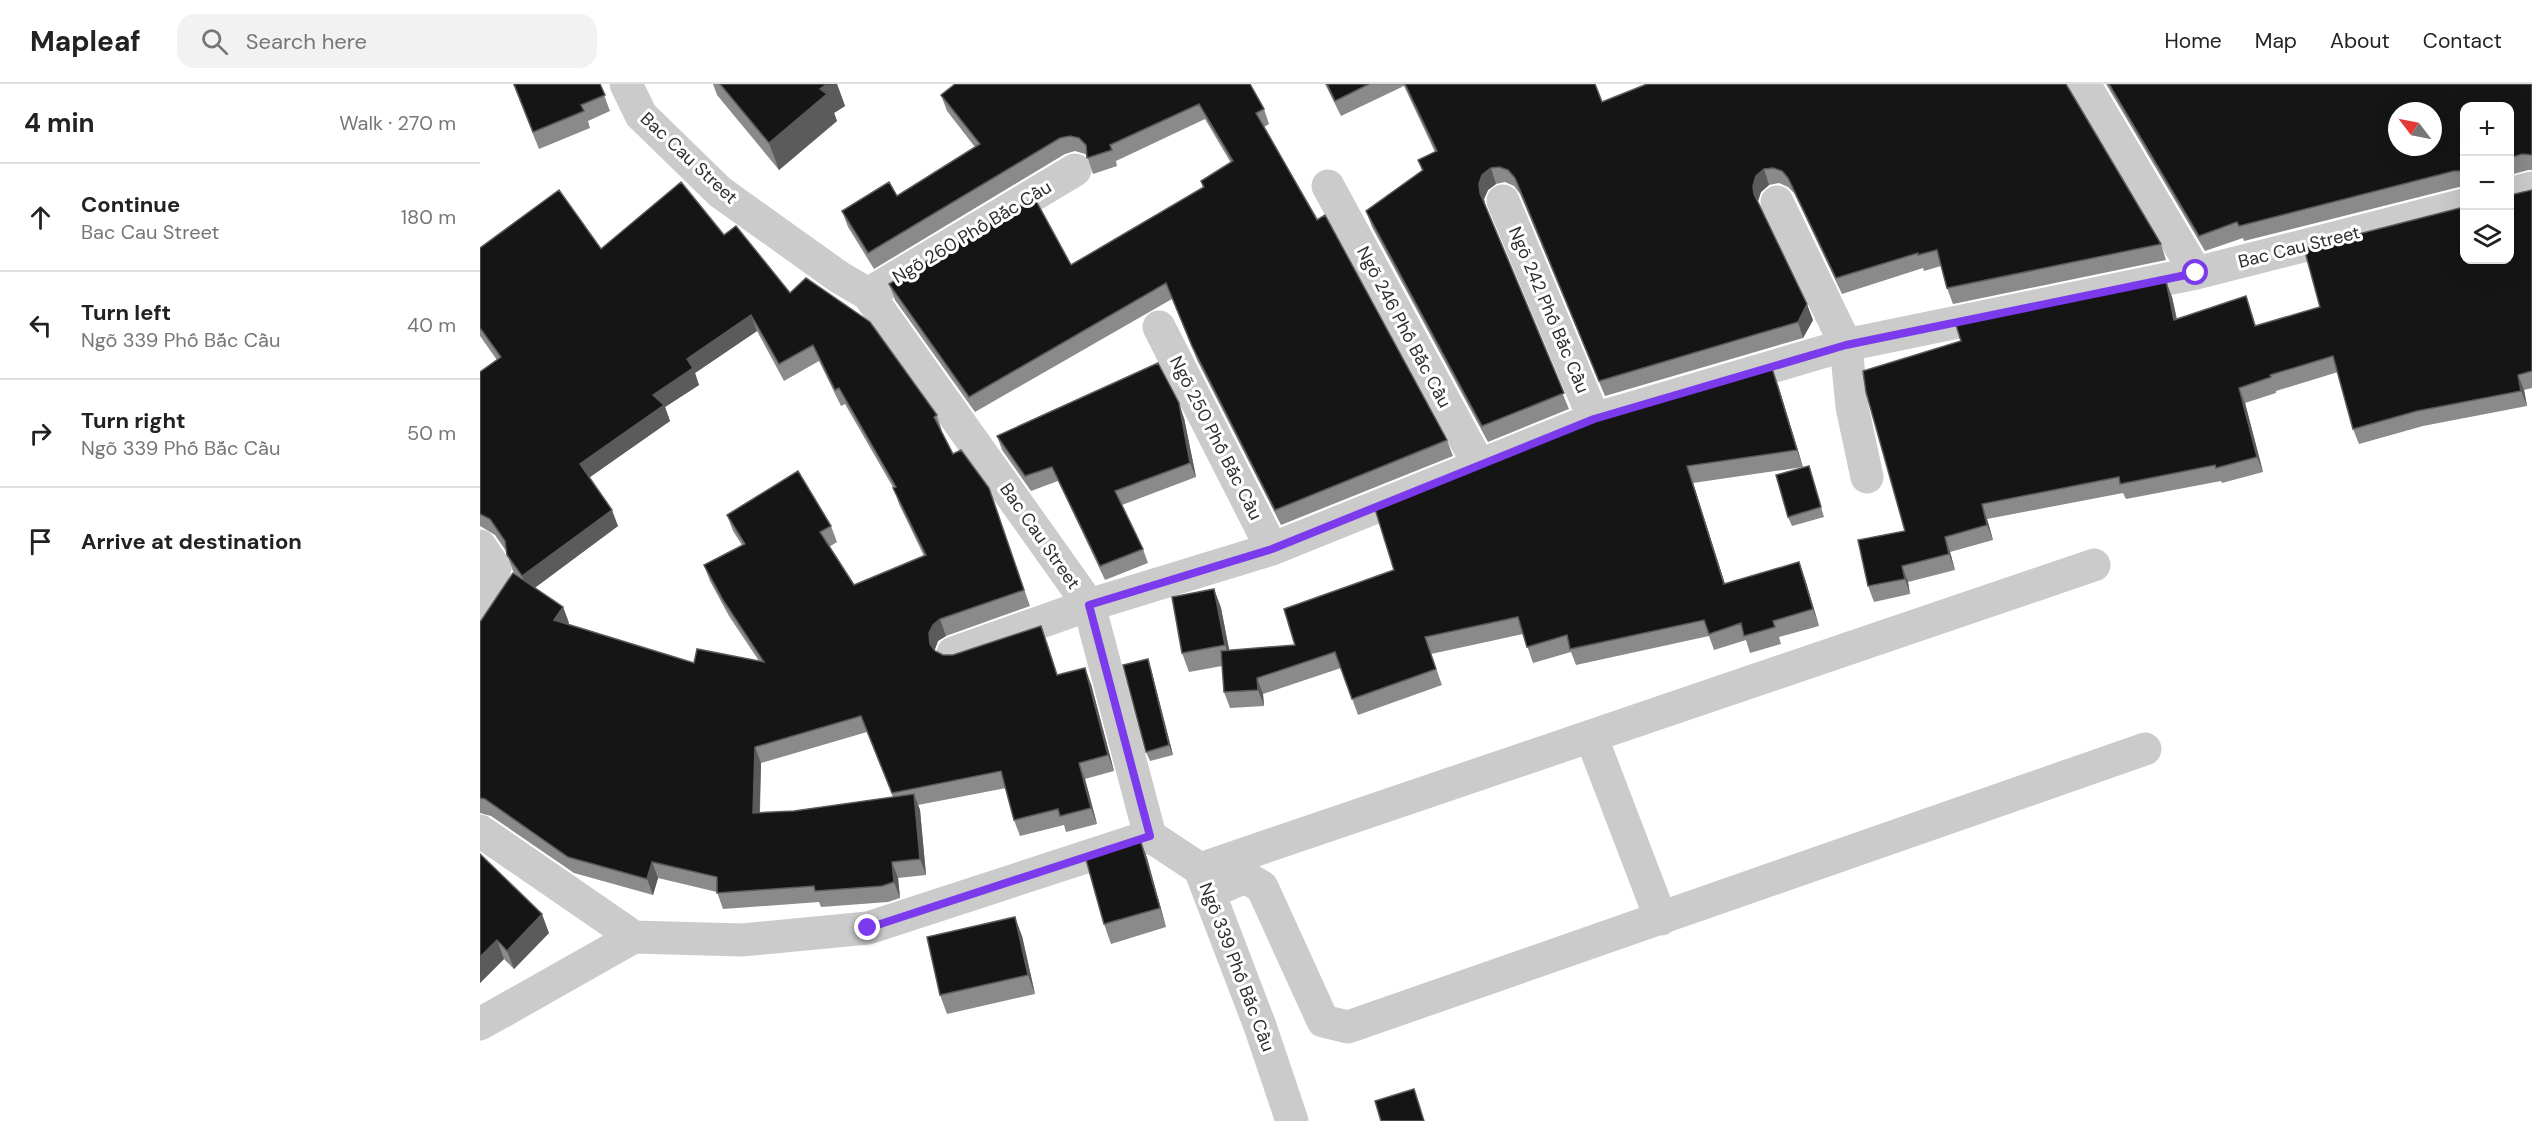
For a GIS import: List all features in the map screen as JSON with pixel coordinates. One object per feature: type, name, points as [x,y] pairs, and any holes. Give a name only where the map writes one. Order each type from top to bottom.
[{"type":"street","name":"Bac Cau Street","points":[[626,84],[641,115],[720,192],[839,277],[868,294],[1089,605],[1272,549],[1480,467],[1594,419],[1846,345],[2196,273],[2460,206]]},
{"type":"street","points":[[2084,84],[2196,273]]},
{"type":"street","name":"Ngõ 260 Phố Bắc Cầu","points":[[868,294],[1076,170]]},
{"type":"street","name":"Ngõ 246 Phố Bắc Cầu","points":[[1328,186],[1480,467]]},
{"type":"street","points":[[2514,193],[2532,188]]},
{"type":"street","name":"Ngõ 242 Phố Bắc Cầu","points":[[1503,201],[1594,419]]},
{"type":"street","points":[[1777,202],[1846,345],[1852,407],[1867,477]]},
{"type":"street","name":"Ngõ 250 Phố Bắc Cầu","points":[[1160,327],[1272,549]]},
{"type":"street","points":[[480,546],[495,568],[480,607]]},
{"type":"street","points":[[1204,881],[1591,736],[2094,565]]},
{"type":"street","points":[[480,1024],[634,937],[742,940],[868,928],[1150,836],[1089,605],[953,653]]},
{"type":"street","points":[[1591,736],[1661,919]]},
{"type":"street","points":[[1204,881],[1245,877],[1262,887],[1323,1021],[1348,1028],[2145,750]]},
{"type":"street","points":[[480,831],[634,937]]},
{"type":"street","name":"Ngõ 339 Phố Bắc Cầu","points":[[1150,836],[1204,881],[1260,1026],[1292,1121]]},
{"type":"building","points":[[514,84],[600,84],[605,95],[581,105],[584,111],[533,132]]},
{"type":"building","points":[[720,84],[827,84],[820,89],[827,94],[769,143]]},
{"type":"building","points":[[955,84],[1250,84],[1264,109],[1256,113],[1317,220],[1325,215],[1447,440],[1275,510],[1192,346],[1166,283],[969,397],[889,284],[1034,197],[1071,265],[1204,187],[1201,181],[1233,161],[1199,104],[1110,145],[1112,150],[1087,158],[1086,145],[1079,138],[1070,136],[1060,138],[868,253],[842,211],[889,182],[897,196],[980,144],[941,95]]},
{"type":"building","points":[[1327,84],[1369,84],[1335,101]]},
{"type":"building","points":[[1405,84],[1595,84],[1602,102],[1647,84],[2066,84],[2161,244],[1947,288],[1937,250],[1918,255],[1918,253],[1836,278],[1788,178],[1782,171],[1773,168],[1764,169],[1756,176],[1753,186],[1754,194],[1807,304],[1798,322],[1599,381],[1515,178],[1508,170],[1499,167],[1491,168],[1482,175],[1479,184],[1480,193],[1564,393],[1482,426],[1366,211],[1423,170],[1418,160],[1437,151]]},
{"type":"building","points":[[2109,84],[2532,84],[2532,155],[2522,154],[2514,157],[2514,102],[2460,102],[2460,171],[2239,226],[2237,222],[2199,236]]},
{"type":"building","points":[[681,182],[724,235],[736,226],[790,293],[806,278],[870,322],[937,415],[934,417],[953,454],[961,450],[989,488],[1024,590],[940,619],[929,633],[930,644],[935,651],[943,655],[953,655],[1041,626],[1057,675],[1085,668],[1108,755],[1079,763],[1091,808],[1060,816],[1058,809],[1014,820],[1001,771],[892,793],[861,716],[755,747],[753,813],[794,811],[914,794],[920,859],[892,862],[894,882],[882,886],[815,891],[814,886],[717,893],[717,877],[652,862],[647,879],[568,857],[485,799],[480,798],[480,622],[513,573],[563,607],[554,620],[694,663],[697,649],[764,662],[723,600],[704,565],[745,544],[727,515],[798,471],[831,526],[820,532],[854,585],[926,555],[893,488],[896,487],[839,388],[835,390],[813,345],[779,364],[751,315],[687,359],[693,368],[653,395],[664,405],[580,464],[612,510],[522,576],[507,555],[505,541],[490,519],[480,514],[480,372],[501,357],[480,328],[480,248],[559,190],[601,249]]},
{"type":"building","points":[[2532,190],[2532,371],[2518,375],[2521,391],[2417,411],[2353,429],[2333,356],[2270,375],[2271,377],[2239,388],[2257,457],[2216,468],[2215,465],[2120,484],[2119,477],[1982,504],[1987,525],[1945,537],[1949,554],[1902,566],[1905,579],[1868,586],[1858,540],[1905,531],[1866,392],[1863,371],[1961,341],[1956,325],[2166,281],[2174,320],[2246,296],[2255,326],[2320,307],[2304,248],[2460,208],[2460,264],[2514,264],[2514,194]]},
{"type":"building","points":[[1158,363],[1179,403],[1190,463],[1115,491],[1143,549],[1100,566],[1052,467],[1025,476],[997,436]]},
{"type":"building","points":[[1772,368],[1797,450],[1687,466],[1724,584],[1799,562],[1813,609],[1773,621],[1775,627],[1744,636],[1741,623],[1709,634],[1704,620],[1570,649],[1567,635],[1527,647],[1518,617],[1425,637],[1436,669],[1352,699],[1335,652],[1257,678],[1258,690],[1224,692],[1221,651],[1295,645],[1284,609],[1394,570],[1375,509],[1594,420]]},
{"type":"building","points":[[1809,466],[1821,507],[1788,517],[1776,475]]},
{"type":"building","points":[[1214,589],[1225,645],[1182,653],[1172,597]]},
{"type":"building","points":[[1148,659],[1169,745],[1146,752],[1123,665]]},
{"type":"building","points":[[1140,839],[1160,908],[1104,924],[1085,856]]},
{"type":"building","points":[[480,854],[542,914],[507,951],[497,940],[480,957]]},
{"type":"building","points":[[1015,917],[1028,975],[940,995],[927,937]]},
{"type":"building","points":[[1414,1089],[1424,1121],[1381,1121],[1375,1101]]},
{"type":"route","points":[[868,928],[1150,836],[1089,605],[1272,549],[1480,467],[1594,419],[1846,345],[2196,273]]}]
